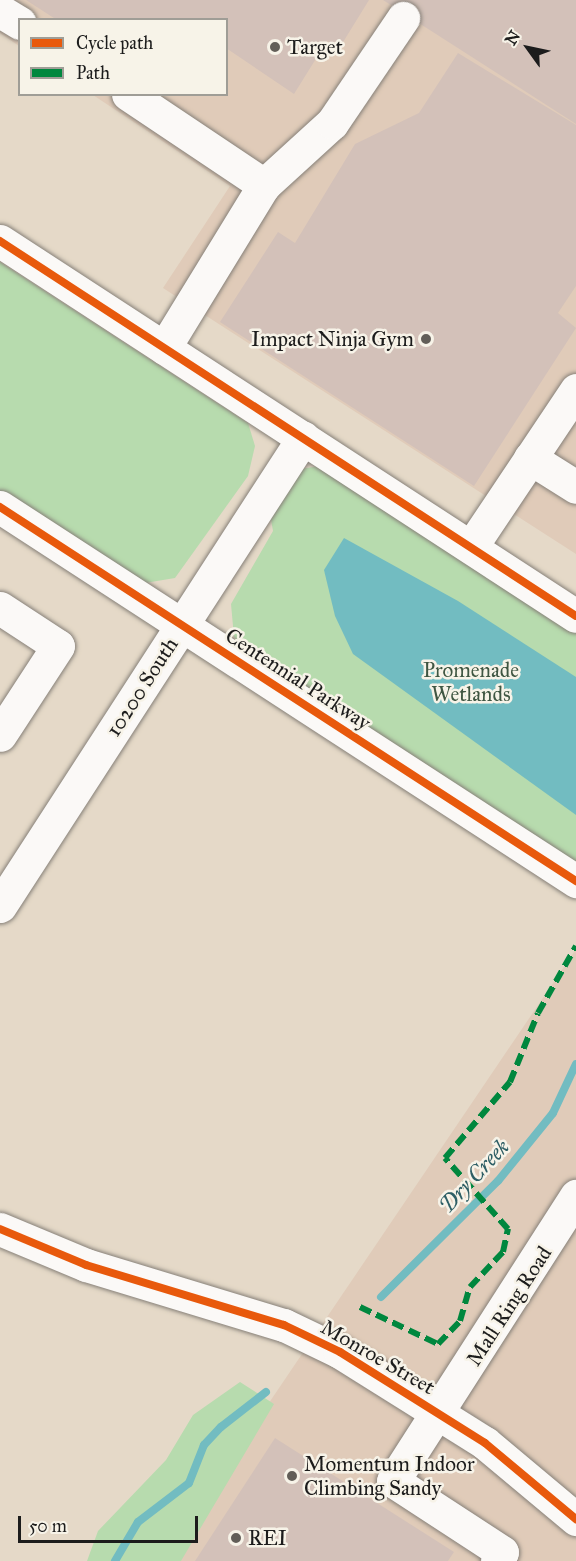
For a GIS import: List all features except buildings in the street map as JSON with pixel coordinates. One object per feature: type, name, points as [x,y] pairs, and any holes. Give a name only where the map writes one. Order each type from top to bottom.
[{"type":"street","points":[[0,10],[18,22]]},
{"type":"street","points":[[164,348],[264,184],[332,123],[403,18]]},
{"type":"street","points":[[131,96],[264,184]]},
{"type":"street","points":[[0,242],[576,616]]},
{"type":"street","points":[[471,547],[576,390]]},
{"type":"street","name":"10200 South","points":[[0,906],[303,438]]},
{"type":"street","points":[[530,458],[576,487]]},
{"type":"street","name":"Centennial Parkway","points":[[0,507],[576,881]]},
{"type":"street","points":[[0,608],[58,646],[0,735]]},
{"type":"street","name":"Mall Ring Road","points":[[496,1561],[502,1552],[393,1481],[576,1196]]},
{"type":"street","name":"Monroe Street","points":[[0,1229],[86,1265],[284,1325],[340,1352],[438,1414],[523,1472],[576,1519]]},
{"type":"shaded area","points":[[0,0],[576,0],[576,554],[163,288],[230,186],[95,96],[228,96],[228,18],[18,18],[18,45],[0,33]]},
{"type":"shaded area","points":[[576,949],[576,1561],[162,1561],[574,952]]},
{"type":"green space","points":[[0,262],[248,423],[255,446],[248,476],[175,578],[139,584],[0,493]]},
{"type":"green space","name":"Promenade Wetlands","points":[[319,466],[576,632],[576,868],[243,649],[234,637],[231,604],[273,531],[270,514],[301,469]]},
{"type":"green space","points":[[240,1382],[274,1404],[181,1561],[87,1561],[98,1531],[166,1460],[193,1415]]},
{"type":"water","points":[[344,538],[458,601],[576,677],[576,815],[353,654],[335,616],[324,570]]},
{"type":"waterway","name":"Dry Creek","points":[[381,1297],[498,1181],[553,1113],[576,1064]]},
{"type":"waterway","name":"Dry Creek","points":[[115,1561],[138,1522],[189,1483],[204,1445],[221,1427],[266,1392]]},
{"type":"marked path","points":[[360,1307],[438,1344],[460,1321],[470,1287],[503,1252],[508,1229],[445,1158],[510,1082],[538,1013],[576,946]]},
{"type":"cycle path","points":[[0,241],[576,616]]},
{"type":"cycle path","points":[[0,507],[576,881]]},
{"type":"cycle path","points":[[0,1229],[86,1265],[284,1325],[340,1352],[485,1443],[576,1519]]},
{"type":"place","name":"Target","points":[[275,47]]},
{"type":"place","name":"Impact Ninja Gym","points":[[426,339]]},
{"type":"place","name":"Momentum Indoor Climbing Sandy","points":[[292,1476]]},
{"type":"place","name":"REI","points":[[236,1538]]}]
